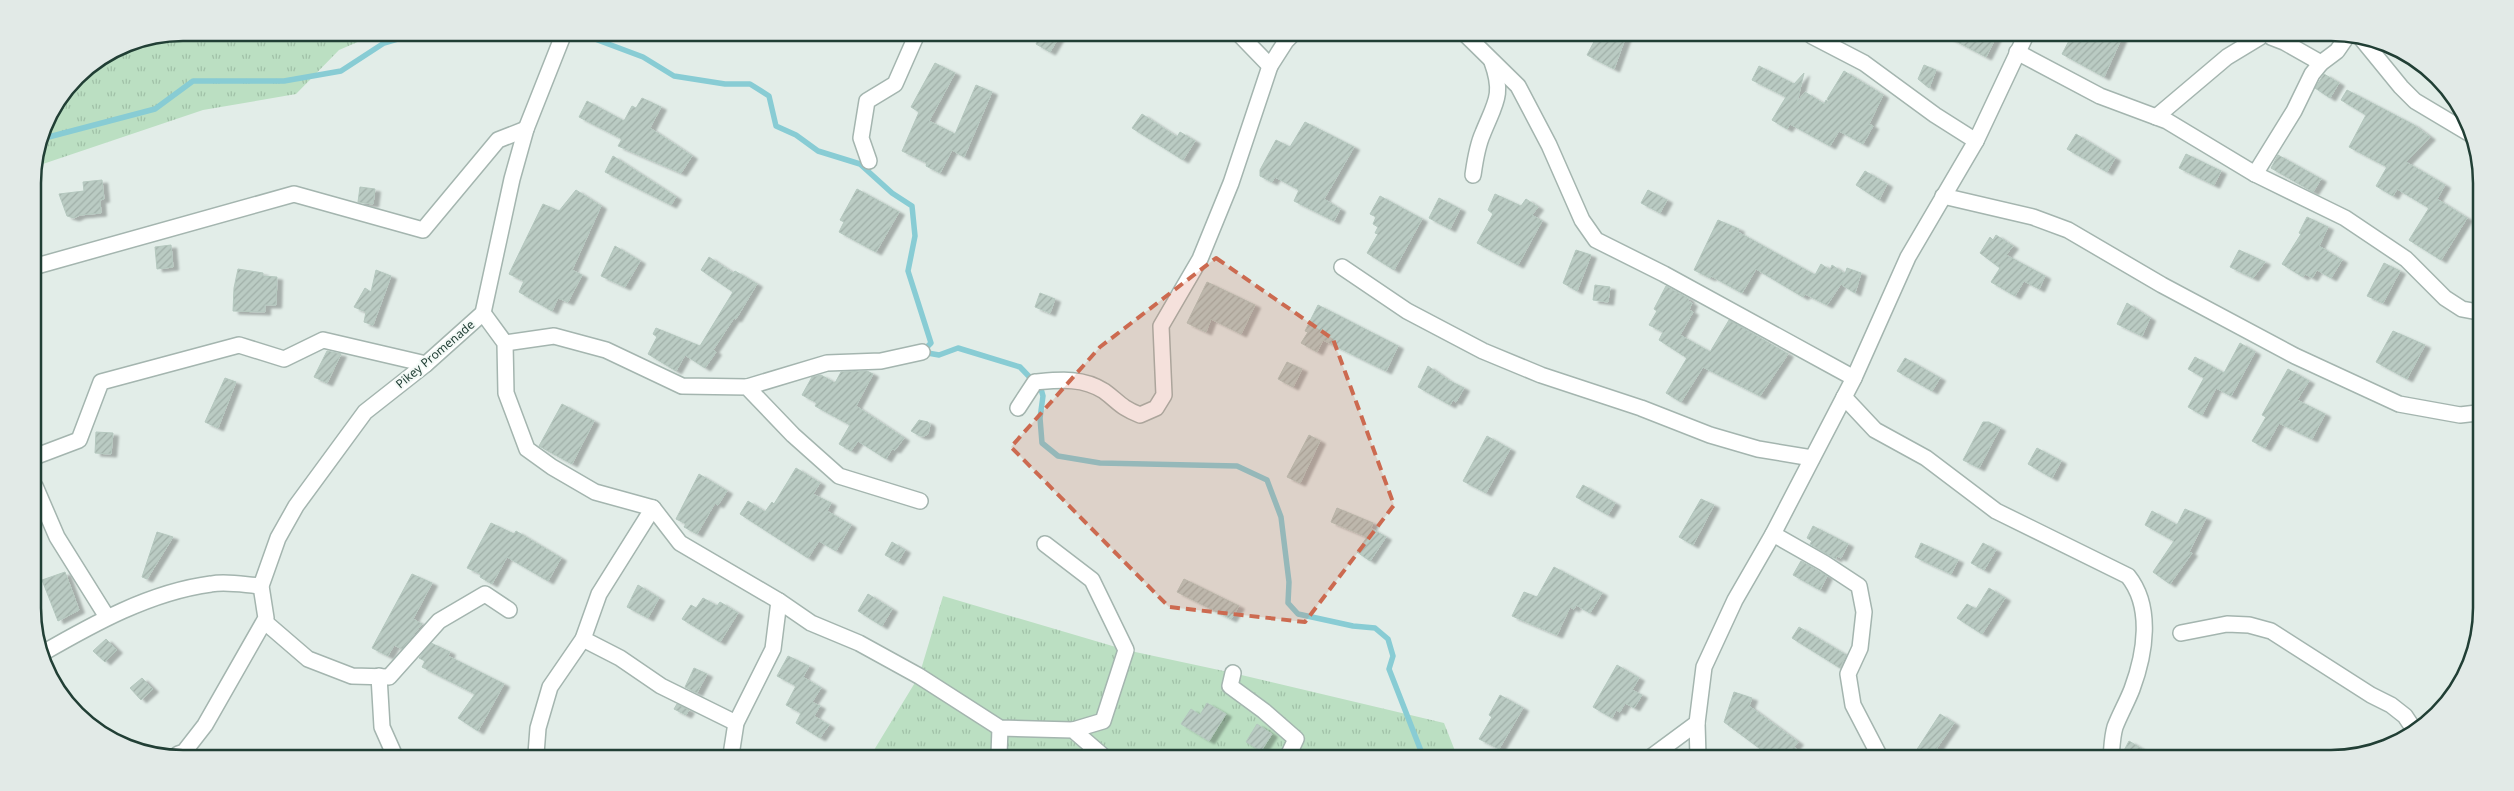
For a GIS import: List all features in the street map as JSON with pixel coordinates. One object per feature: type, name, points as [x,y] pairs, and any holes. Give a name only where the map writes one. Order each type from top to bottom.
[{"type":"street","name":"Pikey Promenade","points":[[261,586],[278,538],[296,506],[365,412],[426,364],[483,313],[512,179],[526,129],[561,41]]},
{"type":"street","points":[[869,160],[861,138],[867,101],[895,84],[914,41]]},
{"type":"street","points":[[1246,41],[1270,66]]},
{"type":"street","points":[[1018,408],[1035,382],[1073,379],[1103,391],[1123,408],[1140,415],[1156,408],[1164,395],[1161,326],[1200,259],[1231,183],[1270,66],[1286,41]]},
{"type":"street","points":[[1471,41],[1518,86],[1549,145],[1582,220],[1596,240],[1664,274],[1854,378]]},
{"type":"street","points":[[1822,41],[1864,63],[1935,115],[1976,141]]},
{"type":"street","points":[[1698,749],[1697,723],[1704,667],[1735,600],[1773,534],[1854,378],[1908,257],[1976,141],[2023,41]]},
{"type":"street","points":[[2156,117],[2228,57],[2254,41]]},
{"type":"street","points":[[2281,41],[2321,63]]},
{"type":"street","points":[[2256,174],[2294,111],[2312,74],[2321,63],[2338,51],[2344,42]]},
{"type":"street","points":[[2367,46],[2415,101],[2462,129]]},
{"type":"street","points":[[2016,52],[2100,96],[2167,121],[2256,174],[2345,218],[2406,259],[2445,298],[2462,308],[2473,311]]},
{"type":"street","points":[[1473,175],[1482,134],[1497,103],[1500,89],[1492,60]]},
{"type":"street","points":[[42,265],[294,194],[422,230],[498,140],[526,129]]},
{"type":"street","points":[[1943,196],[2033,217],[2068,230],[2287,351],[2399,404],[2460,415],[2473,414]]},
{"type":"street","points":[[1342,267],[1407,311],[1483,351],[1541,375],[1641,408],[1710,435],[1758,449],[1812,458]]},
{"type":"street","points":[[483,313],[505,343],[506,393],[527,449],[595,492],[653,508],[680,543],[780,601],[811,623],[859,643],[919,676],[1000,728],[1073,730],[1103,722],[1126,650],[1092,580],[1045,544]]},
{"type":"street","points":[[505,343],[554,336],[606,350],[682,386],[747,387],[827,363],[881,361],[922,352]]},
{"type":"street","points":[[41,454],[79,440],[101,382],[239,345],[284,359],[323,340],[426,364]]},
{"type":"street","points":[[747,387],[793,435],[839,476],[920,501]]},
{"type":"street","points":[[1844,397],[1875,430],[1926,458],[1996,511],[2128,576],[2138,588],[2143,602],[2144,647],[2132,688],[2114,729],[2112,749]]},
{"type":"street","points":[[41,502],[57,537],[107,617]]},
{"type":"street","points":[[536,750],[538,728],[550,687],[583,640],[599,594],[653,508]]},
{"type":"street","points":[[1773,534],[1859,586],[1864,612],[1860,648],[1848,674],[1852,705],[1876,749]]},
{"type":"street","points":[[48,650],[107,617],[172,592],[213,583],[261,586],[265,622],[205,725],[186,750]]},
{"type":"street","points":[[265,622],[308,659],[352,676],[389,676],[439,621],[485,594],[509,610]]},
{"type":"street","points":[[732,750],[736,723],[773,650],[780,601]]},
{"type":"street","points":[[2180,633],[2227,624],[2249,625],[2271,631],[2371,695],[2391,705],[2405,716],[2411,725]]},
{"type":"street","points":[[583,640],[620,658],[661,686],[736,723]]},
{"type":"street","points":[[1233,673],[1230,686],[1296,738],[1291,749]]},
{"type":"street","points":[[379,676],[382,727],[392,750]]},
{"type":"street","points":[[1661,749],[1697,723]]},
{"type":"street","points":[[999,750],[1000,728]]},
{"type":"street","points":[[1073,730],[1096,750]]},
{"type":"highlighted area","points":[[1216,258],[1333,339],[1394,505],[1305,622],[1169,607],[1011,447],[1100,347]]},
{"type":"green space","points":[[183,41],[360,41],[339,50],[296,94],[203,110],[42,164],[52,129],[65,104],[83,83],[104,65],[129,52],[164,42]]},
{"type":"green space","points":[[943,596],[1126,650],[1233,673],[1444,723],[1454,749],[874,750],[919,676]]},
{"type":"building","points":[[1038,41],[1056,41],[1050,52],[1036,44]]},
{"type":"building","points":[[1594,41],[1624,41],[1614,69],[1587,55]]},
{"type":"building","points":[[1956,41],[1994,41],[1986,57]]},
{"type":"building","points":[[2069,41],[2120,41],[2104,77],[2062,54]]},
{"type":"building","points":[[935,63],[955,73],[929,121],[955,134],[976,85],[992,92],[964,157],[952,150],[940,173],[926,166],[927,163],[902,151],[919,112],[911,107]]},
{"type":"building","points":[[1924,65],[1936,70],[1929,88],[1918,79]]},
{"type":"building","points":[[1759,66],[1794,84],[1804,73],[1797,102],[1805,92],[1824,104],[1826,100],[1830,103],[1827,99],[1844,71],[1883,95],[1869,124],[1873,126],[1863,144],[1839,131],[1830,146],[1790,124],[1787,129],[1772,120],[1786,97],[1752,80]]},
{"type":"building","points":[[2324,74],[2339,83],[2330,98],[2315,88]]},
{"type":"building","points":[[2347,90],[2414,125],[2430,137],[2406,162],[2445,185],[2437,199],[2467,218],[2441,260],[2409,240],[2429,208],[2397,189],[2393,196],[2376,186],[2387,167],[2349,147],[2366,115],[2341,100]]},
{"type":"building","points":[[642,98],[661,107],[650,128],[692,156],[681,173],[618,146],[622,139],[579,117],[587,101],[624,121],[632,106],[636,108]]},
{"type":"building","points":[[1142,114],[1177,137],[1180,132],[1195,141],[1183,160],[1132,128]]},
{"type":"building","points":[[1305,122],[1354,147],[1324,199],[1340,209],[1334,221],[1294,201],[1299,190],[1275,177],[1272,182],[1260,176],[1260,170],[1276,140],[1290,147]]},
{"type":"building","points":[[2076,134],[2115,158],[2107,172],[2067,149]]},
{"type":"building","points":[[2186,154],[2221,171],[2214,185],[2179,168]]},
{"type":"building","points":[[2278,155],[2321,179],[2313,192],[2271,168]]},
{"type":"building","points":[[613,156],[676,197],[671,205],[605,172]]},
{"type":"building","points":[[1865,171],[1887,184],[1879,200],[1856,185]]},
{"type":"building","points":[[102,180],[104,199],[100,200],[101,213],[80,215],[74,218],[67,216],[59,194],[84,191],[83,182]]},
{"type":"building","points":[[360,187],[375,189],[373,204],[358,202]]},
{"type":"building","points":[[857,189],[899,212],[876,252],[839,232],[844,222],[840,220]]},
{"type":"building","points":[[576,190],[601,206],[572,270],[582,275],[568,302],[558,298],[552,311],[519,292],[524,281],[509,274],[543,204],[559,211]]},
{"type":"building","points":[[1648,190],[1667,200],[1660,213],[1641,203]]},
{"type":"building","points":[[1495,194],[1521,206],[1526,199],[1538,207],[1532,215],[1542,221],[1518,265],[1477,243],[1493,214],[1488,210]]},
{"type":"building","points":[[1380,196],[1422,219],[1394,270],[1367,253],[1378,234],[1375,233],[1378,227],[1373,224],[1376,217],[1370,214]]},
{"type":"building","points":[[1439,198],[1460,209],[1450,229],[1429,218]]},
{"type":"building","points":[[2307,217],[2328,227],[2319,246],[2342,260],[2331,278],[2317,270],[2312,278],[2305,274],[2303,277],[2282,264],[2301,234],[2299,233]]},
{"type":"building","points":[[1718,220],[1739,229],[1738,232],[1815,275],[1821,264],[1830,270],[1832,265],[1845,274],[1847,268],[1861,273],[1855,293],[1842,285],[1843,281],[1827,305],[1805,294],[1803,297],[1756,269],[1742,293],[1711,276],[1710,278],[1694,270]]},
{"type":"building","points":[[1996,235],[2013,246],[2006,255],[2045,276],[2039,289],[2024,281],[2015,296],[1991,282],[2000,268],[1980,253],[1990,237],[1993,240]]},
{"type":"building","points":[[171,245],[173,267],[157,269],[155,247]]},
{"type":"building","points":[[615,246],[640,261],[625,287],[601,276]]},
{"type":"building","points":[[1576,250],[1591,255],[1577,291],[1563,283]]},
{"type":"building","points":[[2239,250],[2265,262],[2253,278],[2230,267]]},
{"type":"building","points":[[709,257],[733,273],[735,271],[757,284],[736,319],[734,318],[713,350],[716,352],[705,368],[685,355],[676,371],[648,354],[657,337],[653,334],[656,328],[700,346],[733,292],[701,270]]},
{"type":"building","points":[[2384,263],[2400,271],[2383,303],[2367,296]]},
{"type":"building","points":[[238,269],[263,273],[263,276],[277,277],[276,305],[265,305],[265,312],[233,311],[234,288]]},
{"type":"building","points":[[376,270],[391,276],[373,325],[364,322],[366,312],[354,307],[365,288],[371,292]]},
{"type":"building","points":[[1207,282],[1255,305],[1241,334],[1211,319],[1206,332],[1187,323]]},
{"type":"building","points":[[1595,285],[1610,287],[1608,302],[1593,300]]},
{"type":"building","points":[[1666,286],[1689,299],[1688,301],[1692,303],[1689,310],[1693,312],[1680,335],[1710,352],[1729,320],[1788,354],[1760,396],[1703,367],[1681,402],[1666,393],[1687,358],[1659,340],[1663,332],[1649,325],[1657,311],[1654,309]]},
{"type":"building","points":[[1040,293],[1055,299],[1050,313],[1035,307]]},
{"type":"building","points":[[2127,303],[2150,318],[2142,336],[2117,324]]},
{"type":"building","points":[[1318,305],[1398,346],[1386,371],[1323,340],[1317,352],[1301,343],[1308,332],[1305,331]]},
{"type":"building","points":[[2393,331],[2425,345],[2407,379],[2376,362]]},
{"type":"building","points":[[2240,343],[2255,352],[2231,396],[2216,388],[2202,415],[2188,407],[2204,378],[2188,369],[2195,357],[2224,373]]},
{"type":"building","points":[[327,351],[341,354],[327,383],[314,377]]},
{"type":"building","points":[[1905,358],[1940,378],[1932,391],[1897,371]]},
{"type":"building","points":[[1287,362],[1302,369],[1293,387],[1278,379]]},
{"type":"building","points":[[1428,366],[1448,380],[1464,388],[1456,402],[1453,400],[1450,405],[1418,387]]},
{"type":"building","points":[[2288,369],[2309,381],[2297,400],[2325,414],[2312,439],[2279,423],[2265,448],[2252,441],[2266,417],[2262,415]]},
{"type":"building","points":[[867,371],[873,374],[856,406],[904,438],[895,450],[892,449],[886,459],[858,441],[851,451],[839,444],[850,425],[815,406],[817,403],[802,395],[812,377],[821,375],[835,383],[841,372]]},
{"type":"building","points":[[225,378],[236,382],[218,428],[205,422]]},
{"type":"building","points":[[562,404],[594,421],[572,464],[539,446]]},
{"type":"building","points":[[919,420],[928,422],[930,425],[928,434],[924,436],[911,431]]},
{"type":"building","points":[[1983,422],[1989,422],[2000,428],[1979,468],[1963,460]]},
{"type":"building","points":[[96,432],[113,433],[111,454],[95,453]]},
{"type":"building","points":[[1309,435],[1320,441],[1300,483],[1287,477]]},
{"type":"building","points":[[1487,436],[1510,449],[1486,493],[1463,481]]},
{"type":"building","points":[[2037,448],[2061,461],[2052,478],[2028,464]]},
{"type":"building","points":[[796,468],[820,483],[813,494],[831,503],[827,511],[851,525],[836,551],[819,541],[808,558],[740,514],[748,501],[765,512],[772,502],[774,504]]},
{"type":"building","points":[[699,474],[727,491],[718,505],[715,503],[697,534],[684,527],[686,524],[676,519]]},
{"type":"building","points":[[1583,485],[1615,503],[1608,515],[1576,497]]},
{"type":"building","points":[[1701,499],[1714,505],[1693,545],[1679,537]]},
{"type":"building","points":[[1337,508],[1373,523],[1368,535],[1372,529],[1386,537],[1370,561],[1357,552],[1367,537],[1331,522]]},
{"type":"building","points":[[2185,509],[2206,518],[2189,552],[2192,553],[2170,584],[2153,572],[2174,541],[2145,525],[2152,511],[2177,525]]},
{"type":"building","points":[[491,523],[514,534],[516,531],[561,558],[548,581],[507,557],[492,584],[480,577],[481,574],[467,568]]},
{"type":"building","points":[[1813,526],[1848,544],[1841,558],[1837,556],[1836,559],[1810,544],[1812,541],[1807,538]]},
{"type":"building","points":[[157,532],[173,537],[147,579],[142,577]]},
{"type":"building","points":[[892,542],[905,550],[898,562],[885,555]]},
{"type":"building","points":[[1921,543],[1958,560],[1951,574],[1915,557]]},
{"type":"building","points":[[1983,543],[1996,550],[1984,570],[1971,563]]},
{"type":"building","points":[[1801,561],[1827,576],[1820,590],[1793,575]]},
{"type":"building","points":[[1554,567],[1602,593],[1590,613],[1576,605],[1574,609],[1570,607],[1557,635],[1512,616],[1524,592],[1537,597]]},
{"type":"building","points":[[65,572],[79,610],[58,621],[42,580]]},
{"type":"building","points":[[412,574],[432,583],[413,619],[422,624],[402,649],[394,645],[388,656],[372,648]]},
{"type":"building","points":[[1184,579],[1239,606],[1231,619],[1177,592]]},
{"type":"building","points":[[638,585],[659,598],[648,618],[627,607]]},
{"type":"building","points":[[1989,588],[2005,598],[1982,634],[1957,618],[1967,604],[1976,609]]},
{"type":"building","points":[[868,594],[892,609],[882,626],[858,611]]},
{"type":"building","points":[[703,598],[717,606],[720,602],[738,613],[720,642],[682,619],[691,605],[696,608]]},
{"type":"building","points":[[1799,627],[1846,655],[1840,668],[1792,638]]},
{"type":"building","points":[[106,639],[117,650],[105,662],[93,651]]},
{"type":"building","points":[[431,643],[450,652],[448,656],[504,684],[478,731],[458,718],[475,694],[422,667],[425,661],[419,658]]},
{"type":"building","points":[[788,656],[809,666],[803,677],[821,688],[812,702],[820,706],[814,716],[829,725],[820,738],[796,723],[801,713],[786,705],[796,686],[777,676]]},
{"type":"building","points":[[1617,665],[1639,678],[1632,690],[1642,695],[1634,708],[1625,703],[1620,712],[1616,710],[1612,718],[1593,707]]},
{"type":"building","points":[[694,668],[707,674],[697,693],[685,687]]},
{"type":"building","points":[[142,678],[153,689],[141,700],[130,688]]},
{"type":"building","points":[[1734,692],[1752,698],[1749,706],[1798,742],[1794,747],[1797,749],[1761,749],[1724,722]]},
{"type":"building","points":[[1500,695],[1523,708],[1499,749],[1479,739],[1492,717],[1489,715]]},
{"type":"building","points":[[1207,703],[1226,714],[1209,741],[1181,724],[1191,709],[1200,715]]},
{"type":"building","points":[[677,704],[689,710],[686,715],[674,709]]},
{"type":"building","points":[[1940,714],[1954,723],[1936,749],[1917,749]]},
{"type":"building","points":[[1257,724],[1272,734],[1262,749],[1246,742]]},
{"type":"building","points":[[2129,741],[2142,749],[2125,749]]},
{"type":"waterway","points":[[49,137],[155,109],[193,81],[284,81],[341,71],[384,43],[391,41]]},
{"type":"waterway","points":[[600,41],[643,57],[674,76],[725,84],[750,84],[769,96],[776,126],[796,135],[818,151],[860,164],[892,193],[912,206],[915,236],[908,271],[931,343],[922,352],[939,355],[958,348],[1020,367],[1041,389],[1043,396],[1040,418],[1042,443],[1058,456],[1100,463],[1237,466],[1267,480],[1281,517],[1289,582],[1288,603],[1298,614],[1353,626],[1375,628],[1388,639],[1393,656],[1389,669],[1420,749]]}]
